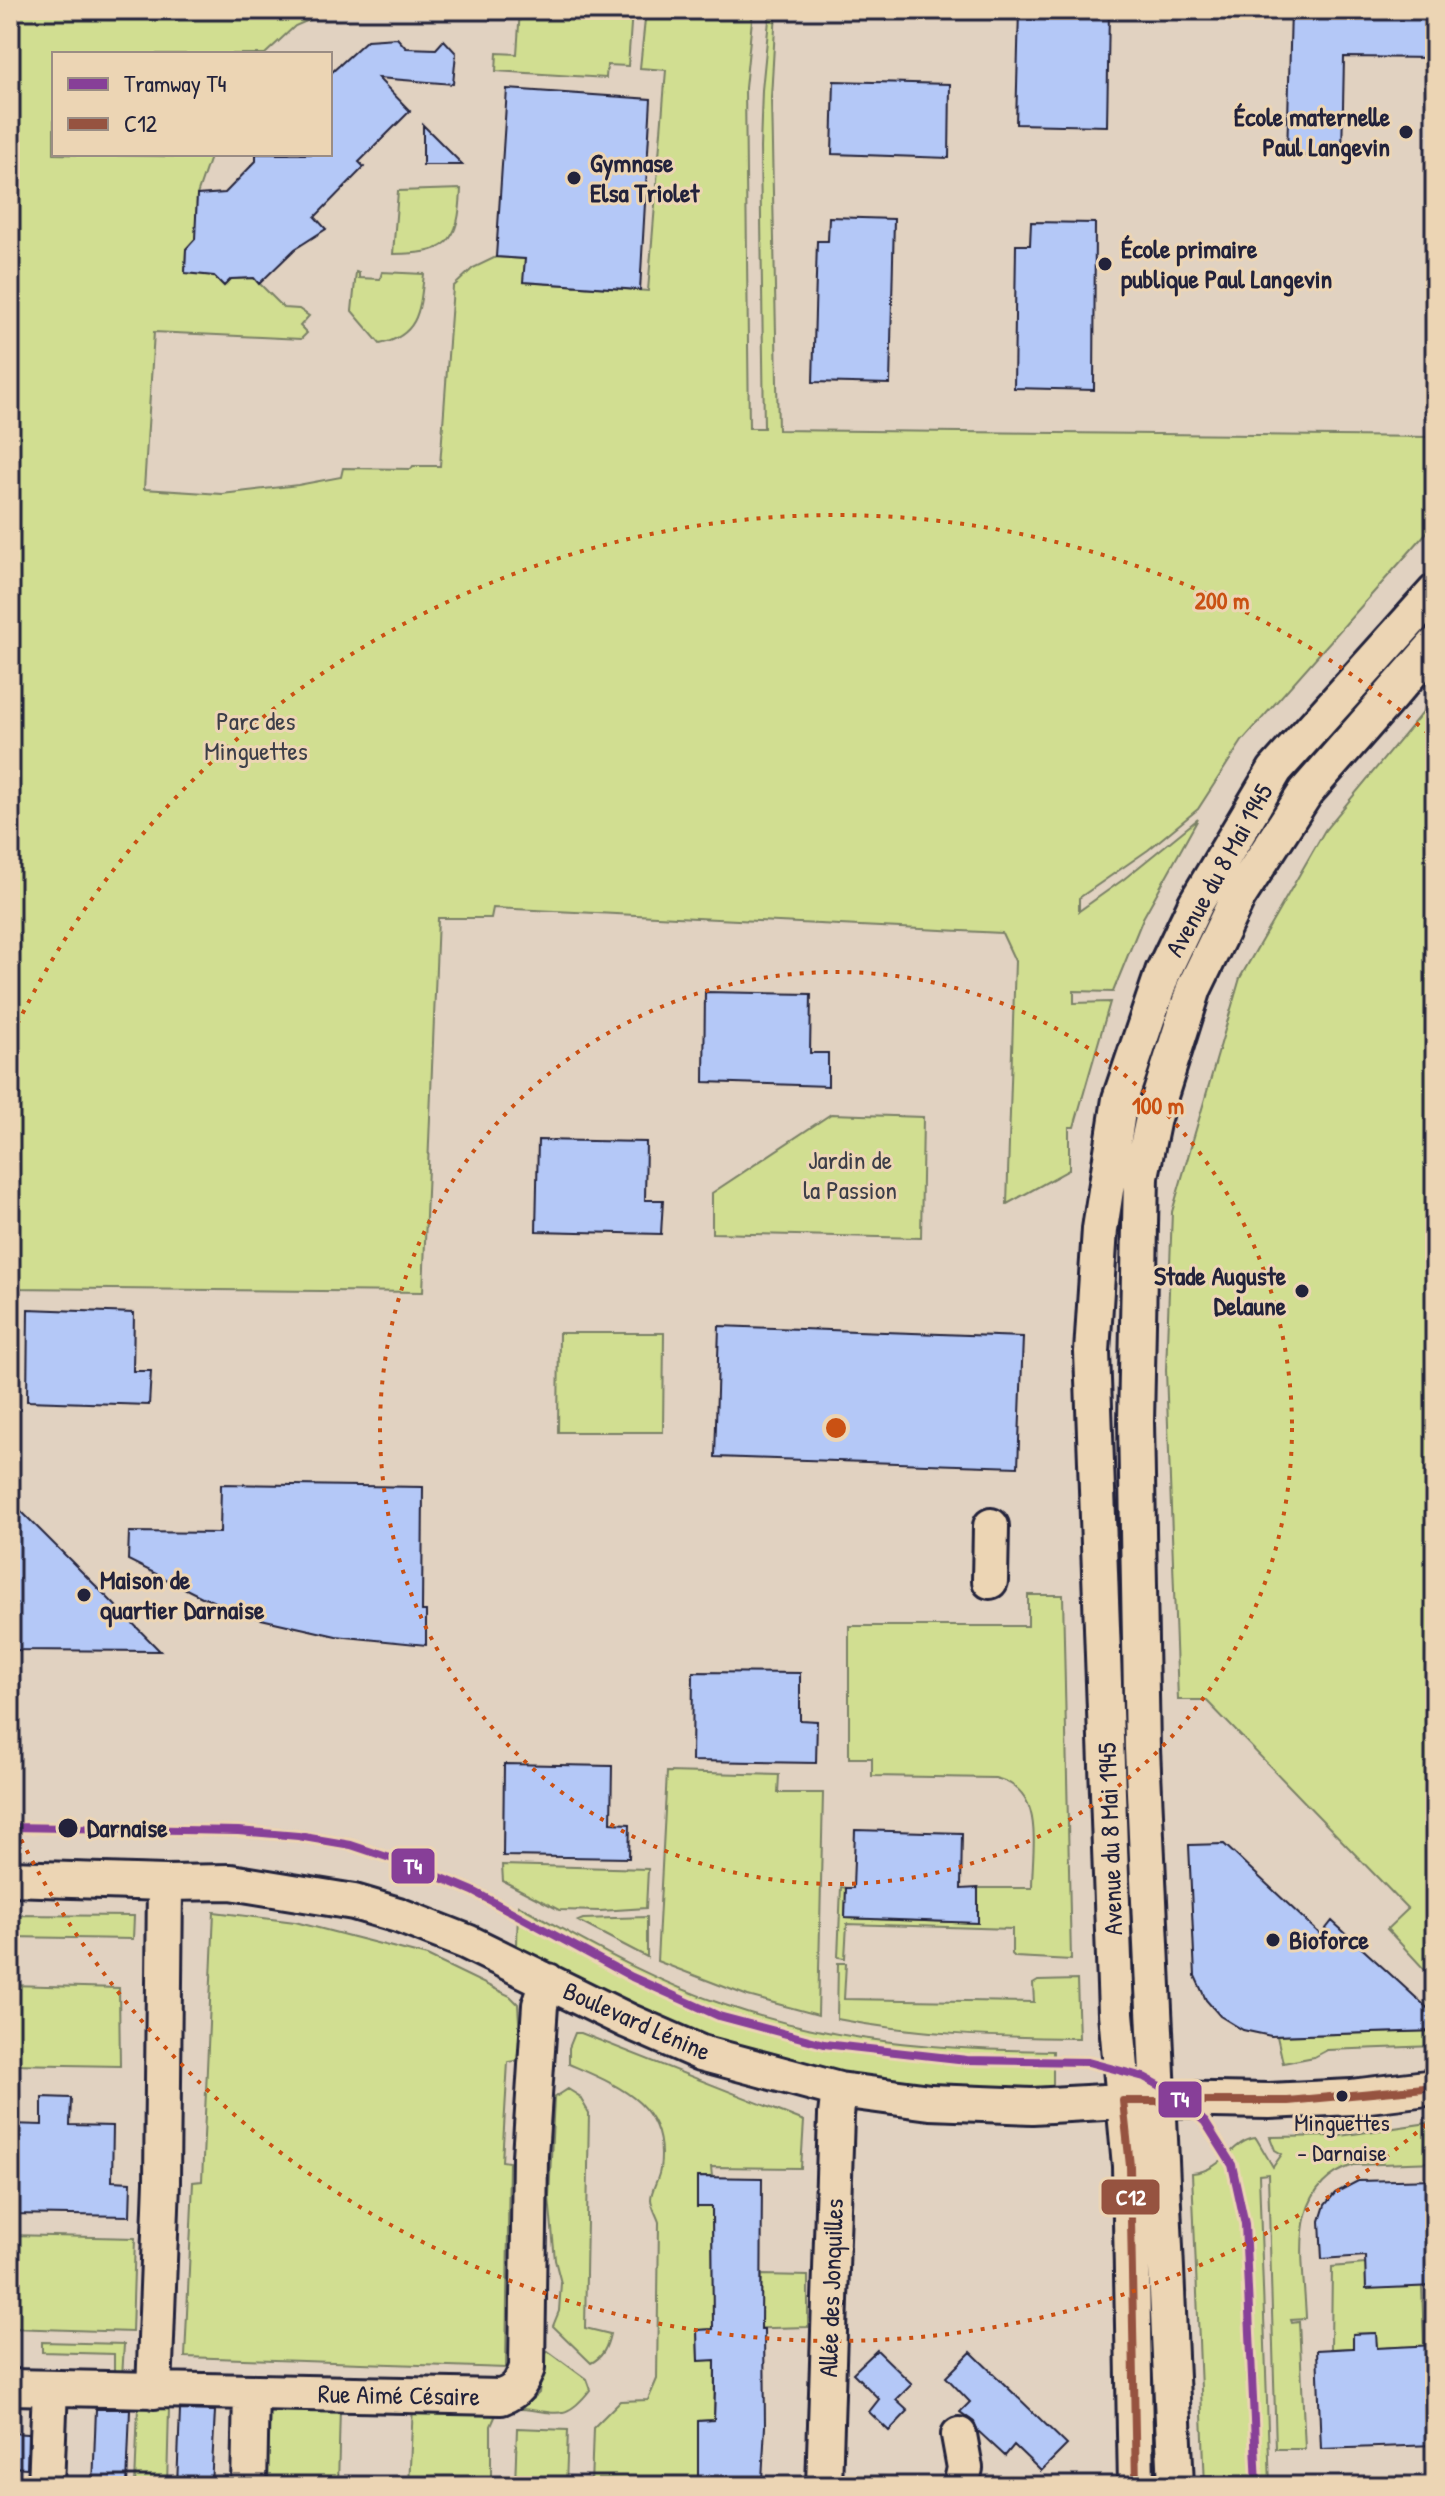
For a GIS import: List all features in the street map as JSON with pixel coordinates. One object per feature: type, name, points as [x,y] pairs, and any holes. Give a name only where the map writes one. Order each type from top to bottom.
[{"type":"street","name":"Avenue du 8 Mai 1945","points":[[1136,2486],[1130,2166],[1116,2013],[1106,1556],[1092,1352],[1100,1229],[1120,1099],[1163,972],[1196,903],[1275,770],[1435,592]]},
{"type":"street","name":"Avenue du 8 Mai 1945","points":[[1176,2486],[1141,1698],[1137,1445],[1141,1176],[1153,1118],[1194,988],[1238,897],[1306,792],[1435,645]]},
{"type":"street","name":"Avenue du 8 Mai 1945","points":[[1137,1445],[1120,1478],[1106,1556],[1125,1672],[1141,1698]]},
{"type":"street","points":[[990,1581],[991,1526]]},
{"type":"street","name":"Boulevard Lénine","points":[[10,1878],[231,1882],[354,1902],[429,1927],[701,2053],[839,2090],[930,2102],[1055,2105],[1158,2099],[1269,2101],[1352,2097],[1435,2087]]},
{"type":"street","points":[[154,2391],[162,2182],[165,1883]]},
{"type":"street","name":"Rue Aimé Césaire","points":[[10,2387],[501,2397],[513,2393],[527,2368],[532,2126],[540,2005],[548,1981]]},
{"type":"street","name":"Allée des Jonquilles","points":[[824,2486],[839,2090]]},
{"type":"street","points":[[46,2486],[50,2388]]},
{"type":"street","points":[[249,2486],[251,2392]]},
{"type":"street","points":[[959,2435],[965,2468],[961,2486]]},
{"type":"green space","name":"Parc des Minguettes","points":[[10,10],[316,10],[316,17],[295,26],[267,52],[52,52],[52,156],[210,157],[197,195],[196,223],[204,231],[186,249],[185,272],[208,275],[210,272],[224,286],[231,279],[254,278],[284,308],[299,309],[309,316],[300,326],[307,333],[301,339],[154,332],[144,489],[222,494],[341,477],[343,468],[411,469],[413,466],[440,466],[453,287],[473,268],[496,257],[525,259],[524,282],[648,291],[666,70],[640,68],[646,10],[753,10],[745,88],[749,428],[764,428],[760,148],[770,10],[776,10],[771,98],[778,430],[1435,437],[1435,523],[1242,741],[1198,809],[1148,850],[1079,898],[1079,911],[1198,819],[1143,918],[1113,992],[1074,991],[1074,1003],[1110,1002],[1074,1127],[1069,1127],[1069,1170],[1007,1204],[1015,961],[1002,933],[493,908],[491,918],[438,918],[423,1292],[10,1288]]},
{"type":"green space","points":[[520,10],[632,10],[628,66],[607,65],[606,78],[496,71],[497,53],[517,54]]},
{"type":"green space","points":[[461,189],[457,222],[446,242],[426,252],[393,254],[398,191]]},
{"type":"green space","points":[[356,272],[359,278],[380,279],[382,272],[424,274],[416,318],[403,334],[380,344],[352,311]]},
{"type":"green space","name":"Stade Auguste Delaune","points":[[1435,697],[1435,1981],[1387,1929],[1408,1909],[1206,1700],[1178,1700],[1166,1370],[1172,1212],[1240,978],[1325,830]]},
{"type":"green space","name":"Jardin de la Passion","points":[[831,1114],[923,1117],[921,1238],[712,1233],[712,1193]]},
{"type":"green space","points":[[559,1333],[664,1333],[663,1432],[558,1432]]},
{"type":"green space","points":[[1028,1595],[1063,1595],[1071,1960],[1015,1957],[1012,1954],[1012,1929],[847,1924],[845,1958],[838,1957],[841,1887],[846,1888],[845,1918],[978,1923],[978,1888],[1032,1888],[1034,1838],[1029,1807],[1022,1794],[1011,1784],[995,1778],[872,1776],[872,1758],[849,1758],[849,1626],[1028,1626]]},
{"type":"green space","points":[[667,1772],[779,1775],[778,1793],[823,1793],[818,2015],[748,1996],[657,1961]]},
{"type":"green space","points":[[502,1865],[648,1869],[646,1908],[559,1910],[503,1881]]},
{"type":"green space","points":[[518,1905],[619,1960],[671,1984],[765,2018],[887,2042],[970,2049],[1053,2051],[1053,2090],[922,2084],[856,2076],[756,2053],[652,2012],[517,1946]]},
{"type":"green space","points":[[214,1912],[295,1922],[427,1956],[510,1996],[518,2004],[521,2060],[508,2062],[502,2161],[509,2162],[506,2368],[185,2357],[193,2182],[202,2181]]},
{"type":"green space","points":[[10,1915],[134,1916],[133,1939],[10,1937]]},
{"type":"green space","points":[[647,1917],[647,1957],[578,1921],[583,1919]]},
{"type":"green space","points":[[838,1963],[846,1963],[844,1999],[1034,2002],[1033,1984],[1038,1981],[1077,1980],[1079,2038],[928,2032],[837,2019]]},
{"type":"green space","points":[[10,1985],[119,1988],[120,2066],[10,2064]]},
{"type":"green space","points":[[1435,2031],[1435,2046],[1327,2050],[1314,2057],[1283,2063],[1277,2036]]},
{"type":"green space","points":[[575,2033],[804,2121],[801,2168],[711,2167],[712,2177],[697,2177],[697,2206],[712,2207],[713,2294],[761,2295],[762,2275],[808,2276],[808,2327],[697,2330],[698,2361],[715,2360],[714,2420],[698,2421],[698,2486],[591,2486],[593,2428],[620,2401],[648,2400],[657,2379],[659,2222],[651,2199],[659,2173],[661,2147],[657,2128],[637,2100],[569,2064],[569,2048]]},
{"type":"green space","points":[[568,2089],[579,2096],[589,2113],[585,2328],[610,2334],[604,2351],[591,2363],[553,2326],[559,2311],[561,2283],[555,2260],[549,2197],[554,2098]]},
{"type":"green space","points":[[1435,2122],[1435,2162],[1354,2165],[1332,2176],[1317,2190],[1308,2208],[1302,2250],[1306,2318],[1291,2319],[1292,2322],[1299,2321],[1305,2449],[1276,2449],[1268,2174],[1259,2175],[1270,2486],[1205,2486],[1192,2173],[1213,2167],[1241,2144],[1256,2138],[1273,2167],[1282,2154],[1275,2150],[1270,2137],[1340,2136]]},
{"type":"green space","points":[[10,2235],[135,2238],[132,2332],[10,2328]]},
{"type":"green space","points":[[1365,2264],[1422,2286],[1424,2346],[1377,2348],[1375,2333],[1353,2334],[1353,2348],[1331,2349],[1332,2267]]},
{"type":"green space","points":[[42,2342],[124,2344],[122,2378],[114,2377],[114,2354],[42,2352]]},
{"type":"green space","points":[[548,2351],[586,2379],[590,2390],[574,2407],[560,2413],[521,2409],[539,2393],[540,2354]]},
{"type":"green space","points":[[263,2401],[340,2407],[338,2486],[261,2486]]},
{"type":"green space","points":[[413,2406],[498,2410],[491,2426],[491,2486],[409,2486]]},
{"type":"green space","points":[[138,2407],[169,2408],[167,2486],[135,2486]]},
{"type":"green space","points":[[517,2428],[568,2430],[566,2486],[515,2486]]},
{"type":"building","points":[[1019,10],[1109,10],[1107,126],[1016,124]]},
{"type":"building","points":[[1291,10],[1435,10],[1435,58],[1344,57],[1342,156],[1287,155]]},
{"type":"building","points":[[397,38],[406,48],[436,49],[444,40],[456,53],[453,84],[378,78],[410,111],[359,162],[364,167],[315,217],[326,229],[295,249],[259,284],[254,278],[231,279],[224,286],[214,276],[185,273],[186,249],[195,239],[197,195],[225,193],[256,161],[256,156],[332,156],[332,72],[367,40]]},
{"type":"building","points":[[834,81],[950,84],[949,158],[832,154]]},
{"type":"building","name":"Gymnase Elsa Triolet","points":[[507,89],[651,99],[640,290],[523,282],[525,259],[496,257]]},
{"type":"building","points":[[423,125],[463,165],[423,165]]},
{"type":"building","points":[[829,217],[894,219],[890,384],[813,382],[817,241],[828,241]]},
{"type":"building","points":[[1031,222],[1095,223],[1094,390],[1014,388],[1016,245],[1030,245]]},
{"type":"building","points":[[705,992],[811,994],[810,1053],[828,1053],[828,1086],[704,1082]]},
{"type":"building","points":[[538,1140],[646,1142],[645,1200],[663,1200],[661,1234],[536,1231]]},
{"type":"building","points":[[28,1309],[134,1313],[133,1371],[151,1371],[149,1405],[27,1401]]},
{"type":"building","points":[[719,1326],[1023,1337],[1018,1467],[715,1457]]},
{"type":"building","points":[[221,1484],[423,1487],[422,1611],[426,1611],[426,1645],[336,1636],[261,1619],[202,1597],[128,1560],[129,1532],[220,1533]]},
{"type":"building","points":[[10,1500],[105,1595],[160,1651],[10,1650]]},
{"type":"building","points":[[693,1672],[800,1673],[800,1720],[817,1721],[816,1763],[692,1761]]},
{"type":"building","points":[[504,1764],[612,1766],[611,1823],[630,1824],[629,1858],[503,1856]]},
{"type":"building","points":[[855,1830],[962,1833],[961,1889],[978,1888],[978,1923],[845,1918],[846,1888],[853,1888]]},
{"type":"building","name":"Bioforce","points":[[1224,1844],[1321,1935],[1332,1921],[1435,2015],[1435,2031],[1271,2036],[1243,2030],[1220,2016],[1206,2000],[1195,1976],[1189,1845]]},
{"type":"building","points":[[42,2097],[71,2098],[70,2125],[113,2126],[112,2181],[131,2182],[130,2216],[10,2214],[10,2124],[42,2125]]},
{"type":"building","points":[[697,2177],[762,2178],[761,2329],[764,2329],[765,2426],[762,2480],[748,2479],[748,2486],[698,2486],[698,2421],[714,2420],[715,2360],[698,2361],[697,2330],[713,2329],[712,2207],[697,2207]]},
{"type":"building","points":[[1435,2179],[1435,2286],[1366,2289],[1365,2256],[1322,2259],[1320,2221],[1325,2205],[1335,2193],[1358,2181]]},
{"type":"building","points":[[1376,2333],[1377,2348],[1435,2345],[1435,2445],[1321,2449],[1317,2350],[1353,2348],[1353,2334]]},
{"type":"building","points":[[877,2350],[912,2384],[896,2400],[908,2411],[889,2431],[869,2412],[879,2399],[853,2373]]},
{"type":"building","points":[[971,2352],[1067,2445],[1041,2471],[1014,2445],[1005,2456],[978,2431],[974,2422],[960,2412],[970,2402],[946,2377]]},
{"type":"building","points":[[96,2409],[130,2409],[127,2486],[93,2486]]},
{"type":"building","points":[[180,2410],[215,2411],[211,2486],[177,2486]]},
{"type":"building","points":[[10,2433],[28,2434],[27,2468],[10,2467]]},
{"type":"tram line","name":"T4","points":[[10,1827],[238,1831],[298,1836],[351,1845],[411,1865],[473,1891],[632,1977],[719,2016],[824,2044],[967,2060],[1088,2062],[1144,2077],[1170,2091],[1205,2122],[1232,2165],[1245,2224],[1257,2486]]},
{"type":"transit line","name":"C12","points":[[1136,2486],[1130,2166],[1123,2101],[1288,2101],[1435,2087]]},
{"type":"place","name":"École maternelle Paul Langevin","points":[[1406,132]]},
{"type":"place","name":"Gymnase Elsa Triolet","points":[[574,178]]},
{"type":"place","name":"École primaire publique Paul Langevin","points":[[1105,264]]},
{"type":"place","name":"Stade Auguste Delaune","points":[[1302,1291]]},
{"type":"place","name":"Maison de quartier Darnaise","points":[[84,1595]]},
{"type":"place","name":"Darnaise","points":[[68,1828]]},
{"type":"place","name":"Bioforce","points":[[1273,1940]]},
{"type":"place","name":"Minguettes - Darnaise","points":[[1342,2096]]}]
